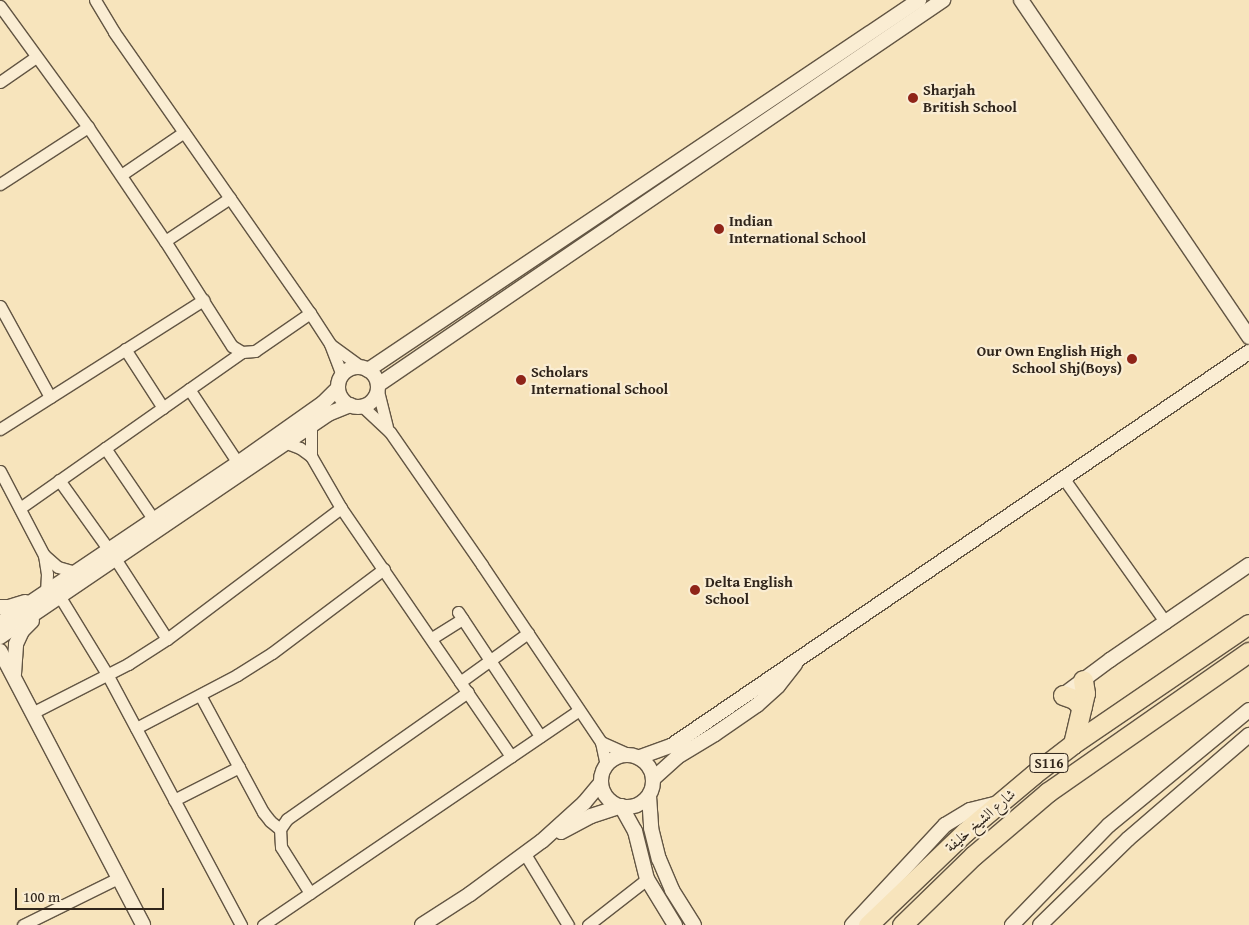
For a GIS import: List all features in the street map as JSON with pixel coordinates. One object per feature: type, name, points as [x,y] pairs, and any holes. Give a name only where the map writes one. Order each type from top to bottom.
[{"type":"highway","name":"شارع الشيخ خليفة","points":[[868,925],[931,862],[999,802],[1074,744],[1249,624]]},
{"type":"highway","name":"شارع الشيخ خليفة","points":[[902,925],[974,855],[1048,792],[1249,652]]},
{"type":"highway","points":[[1074,744],[1085,693],[1084,680]]},
{"type":"highway","points":[[1063,695],[1074,700],[1082,707]]},
{"type":"street","points":[[95,0],[114,32],[330,344],[344,401],[356,406],[389,430],[601,742],[606,765],[601,784],[584,803],[525,854],[422,925]]},
{"type":"street","points":[[14,678],[13,660],[18,638],[26,626],[44,612],[52,597],[76,572],[112,555],[154,520],[323,403],[351,369],[366,369],[919,0]]},
{"type":"street","points":[[0,637],[52,597],[112,555],[287,443],[335,410],[356,406],[375,398],[378,388],[943,0]]},
{"type":"street","points":[[1024,1],[1249,337]]},
{"type":"street","points":[[0,6],[121,175],[166,241],[227,341],[232,346],[242,352],[260,348],[310,313]]},
{"type":"street","points":[[0,82],[36,57]]},
{"type":"street","points":[[0,184],[88,127]]},
{"type":"street","points":[[121,175],[184,132]]},
{"type":"street","points":[[166,241],[230,198]]},
{"type":"street","points":[[0,429],[203,300]]},
{"type":"street","points":[[0,306],[50,397]]},
{"type":"street","points":[[330,344],[373,374],[389,430]]},
{"type":"street","points":[[125,350],[163,408]]},
{"type":"street","points":[[20,508],[242,352]]},
{"type":"street","points":[[606,765],[615,757],[634,756],[671,746],[799,656],[844,629],[1249,352]]},
{"type":"street","points":[[189,389],[238,463]]},
{"type":"street","points":[[311,456],[312,426]]},
{"type":"street","points":[[287,443],[300,448],[311,456],[341,508],[432,638],[511,756]]},
{"type":"street","points":[[105,448],[154,520]]},
{"type":"street","points":[[0,471],[44,555],[52,597],[107,674],[241,925]]},
{"type":"street","points":[[1064,479],[1166,623]]},
{"type":"street","points":[[59,480],[112,555],[167,640]]},
{"type":"street","points":[[32,713],[167,640],[341,508]]},
{"type":"street","points":[[44,555],[58,567],[76,572]]},
{"type":"street","points":[[1063,695],[1249,565]]},
{"type":"street","points":[[136,728],[237,675],[289,642],[384,569]]},
{"type":"street","points":[[0,607],[16,606],[52,597]]},
{"type":"street","points":[[0,623],[52,597]]},
{"type":"street","points":[[432,638],[460,615],[540,736]]},
{"type":"street","points":[[460,682],[528,633]]},
{"type":"street","points":[[0,651],[143,925]]},
{"type":"street","points":[[694,925],[672,890],[659,859],[651,828],[649,796],[654,778],[677,757],[736,720],[770,694],[786,677],[799,656]]},
{"type":"street","points":[[310,893],[281,846],[280,829],[291,815],[468,692]]},
{"type":"street","points":[[200,694],[266,817],[280,829]]},
{"type":"street","points":[[262,925],[580,710]]},
{"type":"street","points":[[1012,925],[1094,840],[1249,710]]},
{"type":"street","points":[[1040,925],[1128,839],[1249,735]]},
{"type":"street","points":[[601,742],[634,756],[649,766],[654,778]]},
{"type":"street","points":[[174,800],[239,767]]},
{"type":"street","points":[[601,784],[605,795],[621,806],[635,831],[647,879],[674,925]]},
{"type":"street","points":[[1128,839],[1121,831],[1123,824],[1146,801],[1158,785]]},
{"type":"street","points":[[542,841],[591,816],[621,806],[633,806],[649,796]]},
{"type":"street","points":[[852,925],[945,825],[970,810],[999,802]]},
{"type":"street","points":[[525,854],[568,925]]},
{"type":"street","points":[[23,925],[118,878]]},
{"type":"street","points":[[588,925],[647,879]]},
{"type":"place","name":"Sharjah British School","points":[[913,98]]},
{"type":"place","name":"Indian International School","points":[[719,229]]},
{"type":"place","name":"Our Own English High School Shj(Boys)","points":[[1132,359]]},
{"type":"place","name":"Scholars International School","points":[[521,380]]},
{"type":"place","name":"Delta English School","points":[[695,590]]}]
